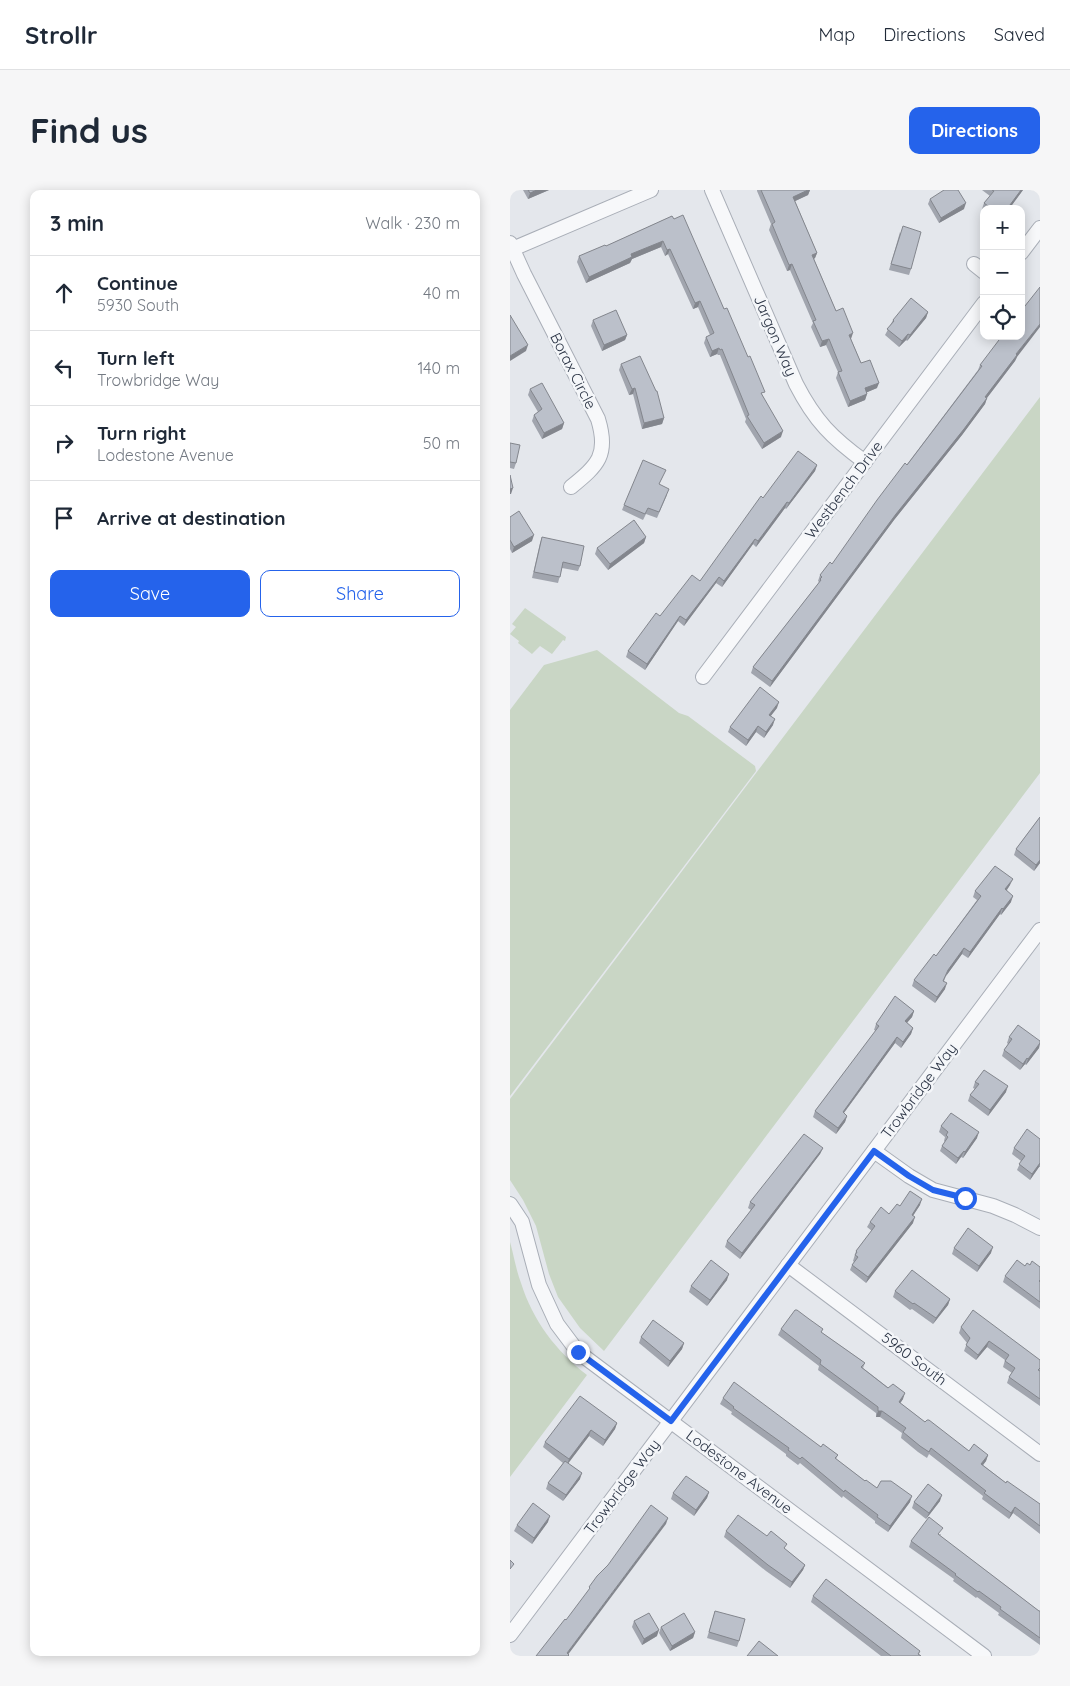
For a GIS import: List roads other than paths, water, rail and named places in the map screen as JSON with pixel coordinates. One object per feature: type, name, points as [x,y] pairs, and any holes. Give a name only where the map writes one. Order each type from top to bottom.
[{"type":"street","points":[[511,248],[651,190]]},
{"type":"street","name":"Jargon Way","points":[[712,190],[806,404],[829,434],[865,462]]},
{"type":"street","points":[[1023,250],[1040,228]]},
{"type":"street","name":"Borax Circle","points":[[511,248],[598,419],[602,433],[603,448],[597,463],[591,471],[571,487]]},
{"type":"street","name":"Westbench Drive","points":[[703,677],[980,308]]},
{"type":"street","name":"Trowbridge Way","points":[[510,1635],[1040,930]]},
{"type":"street","points":[[874,1151],[909,1176],[933,1190],[993,1206],[1040,1228]]},
{"type":"street","name":"Lodestone Avenue","points":[[510,1204],[522,1222],[539,1285],[556,1324],[578,1352],[978,1654]]},
{"type":"street","name":"5960 South","points":[[788,1264],[1040,1454]]}]
